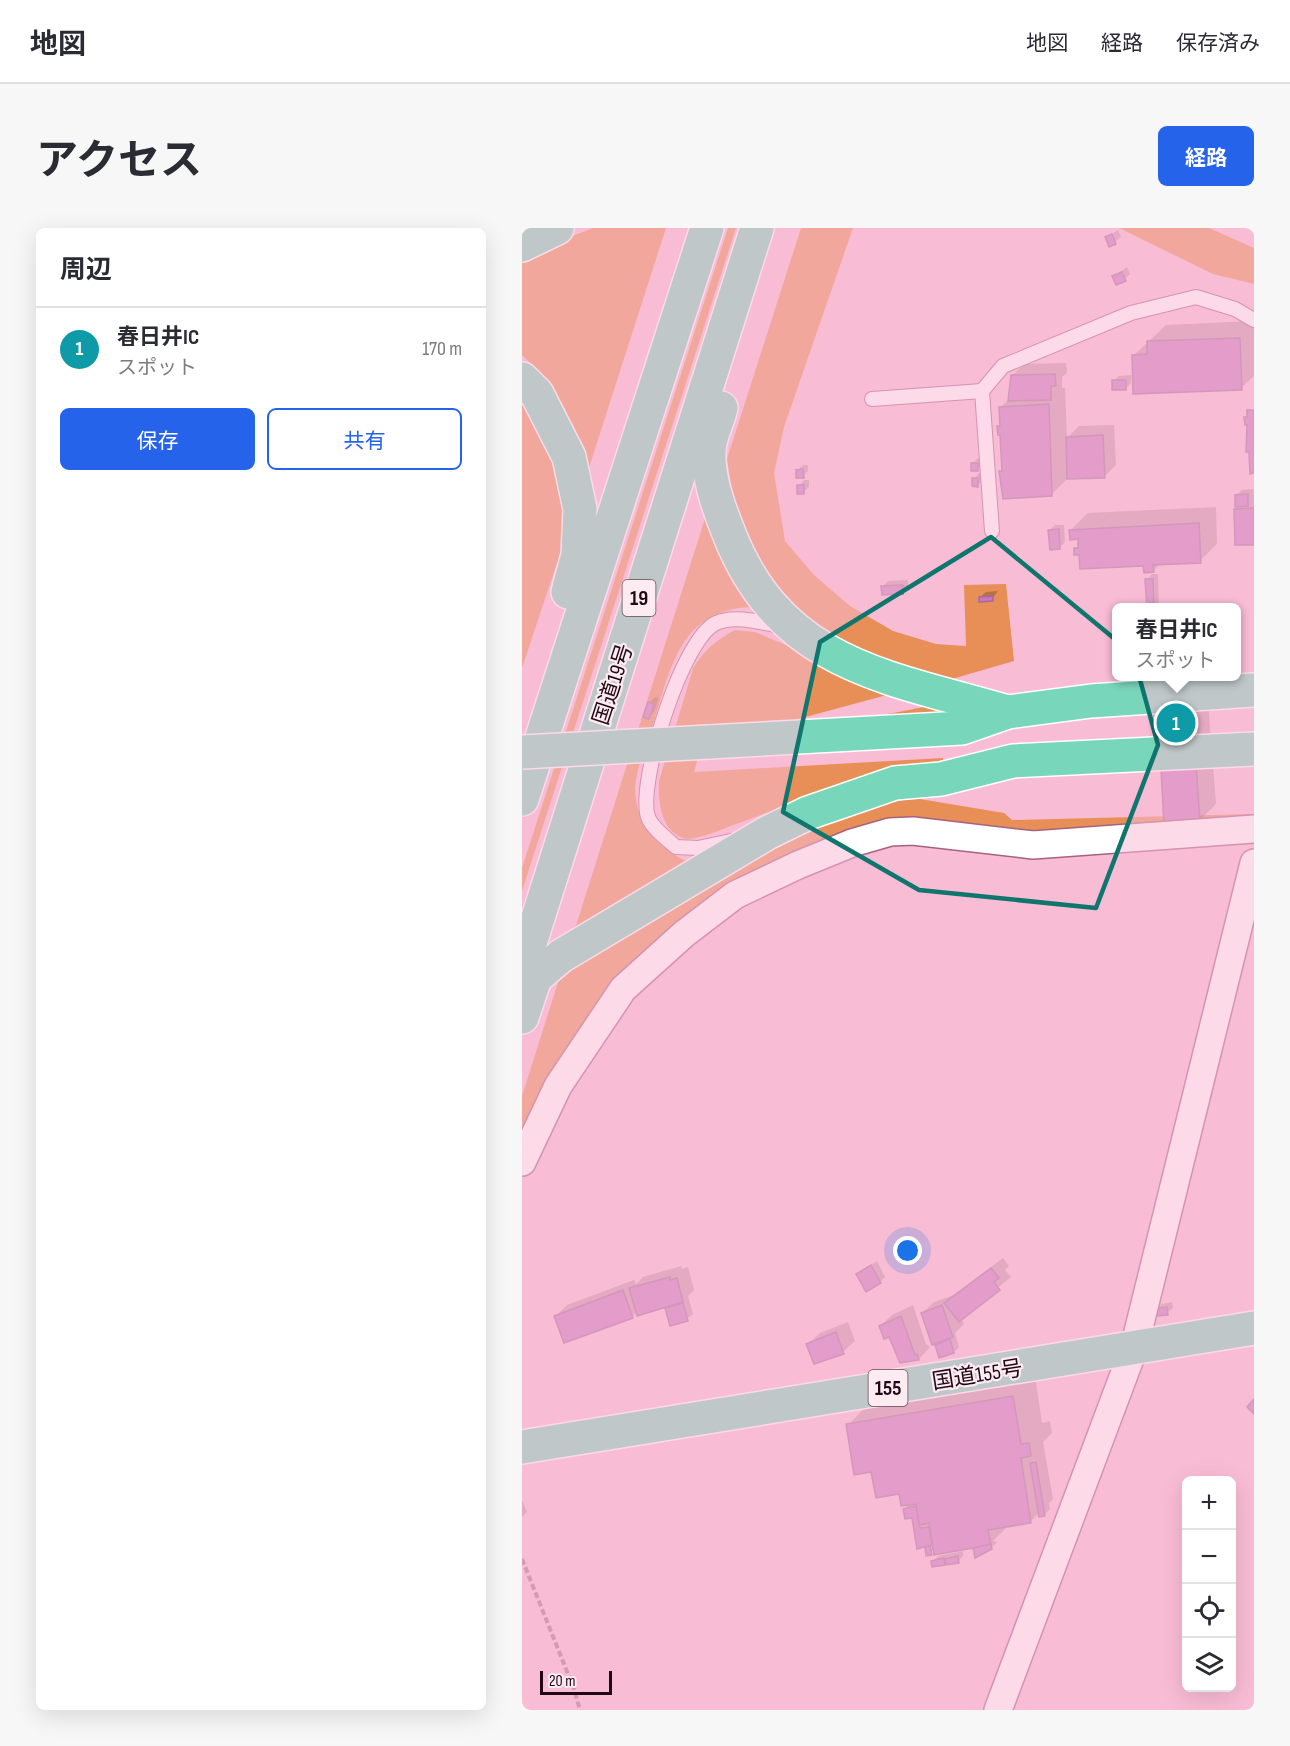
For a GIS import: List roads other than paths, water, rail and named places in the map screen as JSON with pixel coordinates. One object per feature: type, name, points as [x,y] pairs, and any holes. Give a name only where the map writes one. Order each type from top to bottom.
[{"type":"highway","points":[[522,245],[557,228]]},
{"type":"highway","name":"19","points":[[522,799],[707,228]]},
{"type":"highway","name":"国道19号","points":[[522,968],[757,228]]},
{"type":"highway","points":[[777,228],[710,445],[713,483],[738,558],[756,590],[801,636],[841,660],[892,678],[1008,712]]},
{"type":"highway","points":[[522,379],[537,394],[569,457],[580,509],[578,555],[544,680],[522,743]]},
{"type":"highway","points":[[522,775],[706,752],[962,728],[1008,712],[1091,701],[1254,690]]},
{"type":"highway","points":[[522,752],[706,752],[942,747],[1013,761]]},
{"type":"highway","points":[[522,1017],[535,978],[561,956],[767,833],[808,813],[895,783],[941,779],[1013,761],[1254,749]]},
{"type":"highway","name":"国道155号","points":[[522,1447],[1254,1328]]},
{"type":"street","points":[[522,1162],[558,1086],[623,989],[684,934],[735,895],[798,864],[852,843],[890,832],[913,831],[1033,845],[1254,829]]},
{"type":"street","points":[[998,1710],[1134,1348],[1254,863]]},
{"type":"lane","points":[[872,399],[981,391],[1003,366],[1131,313],[1196,297],[1235,309],[1254,320]]},
{"type":"lane","points":[[981,391],[992,531]]},
{"type":"lane","points":[[767,833],[748,834],[698,848],[676,847],[649,819],[645,801],[662,724],[684,664],[698,641],[715,623],[739,619],[793,628]]},
{"type":"place","name":"春日井IC","points":[[1176,723]]}]
